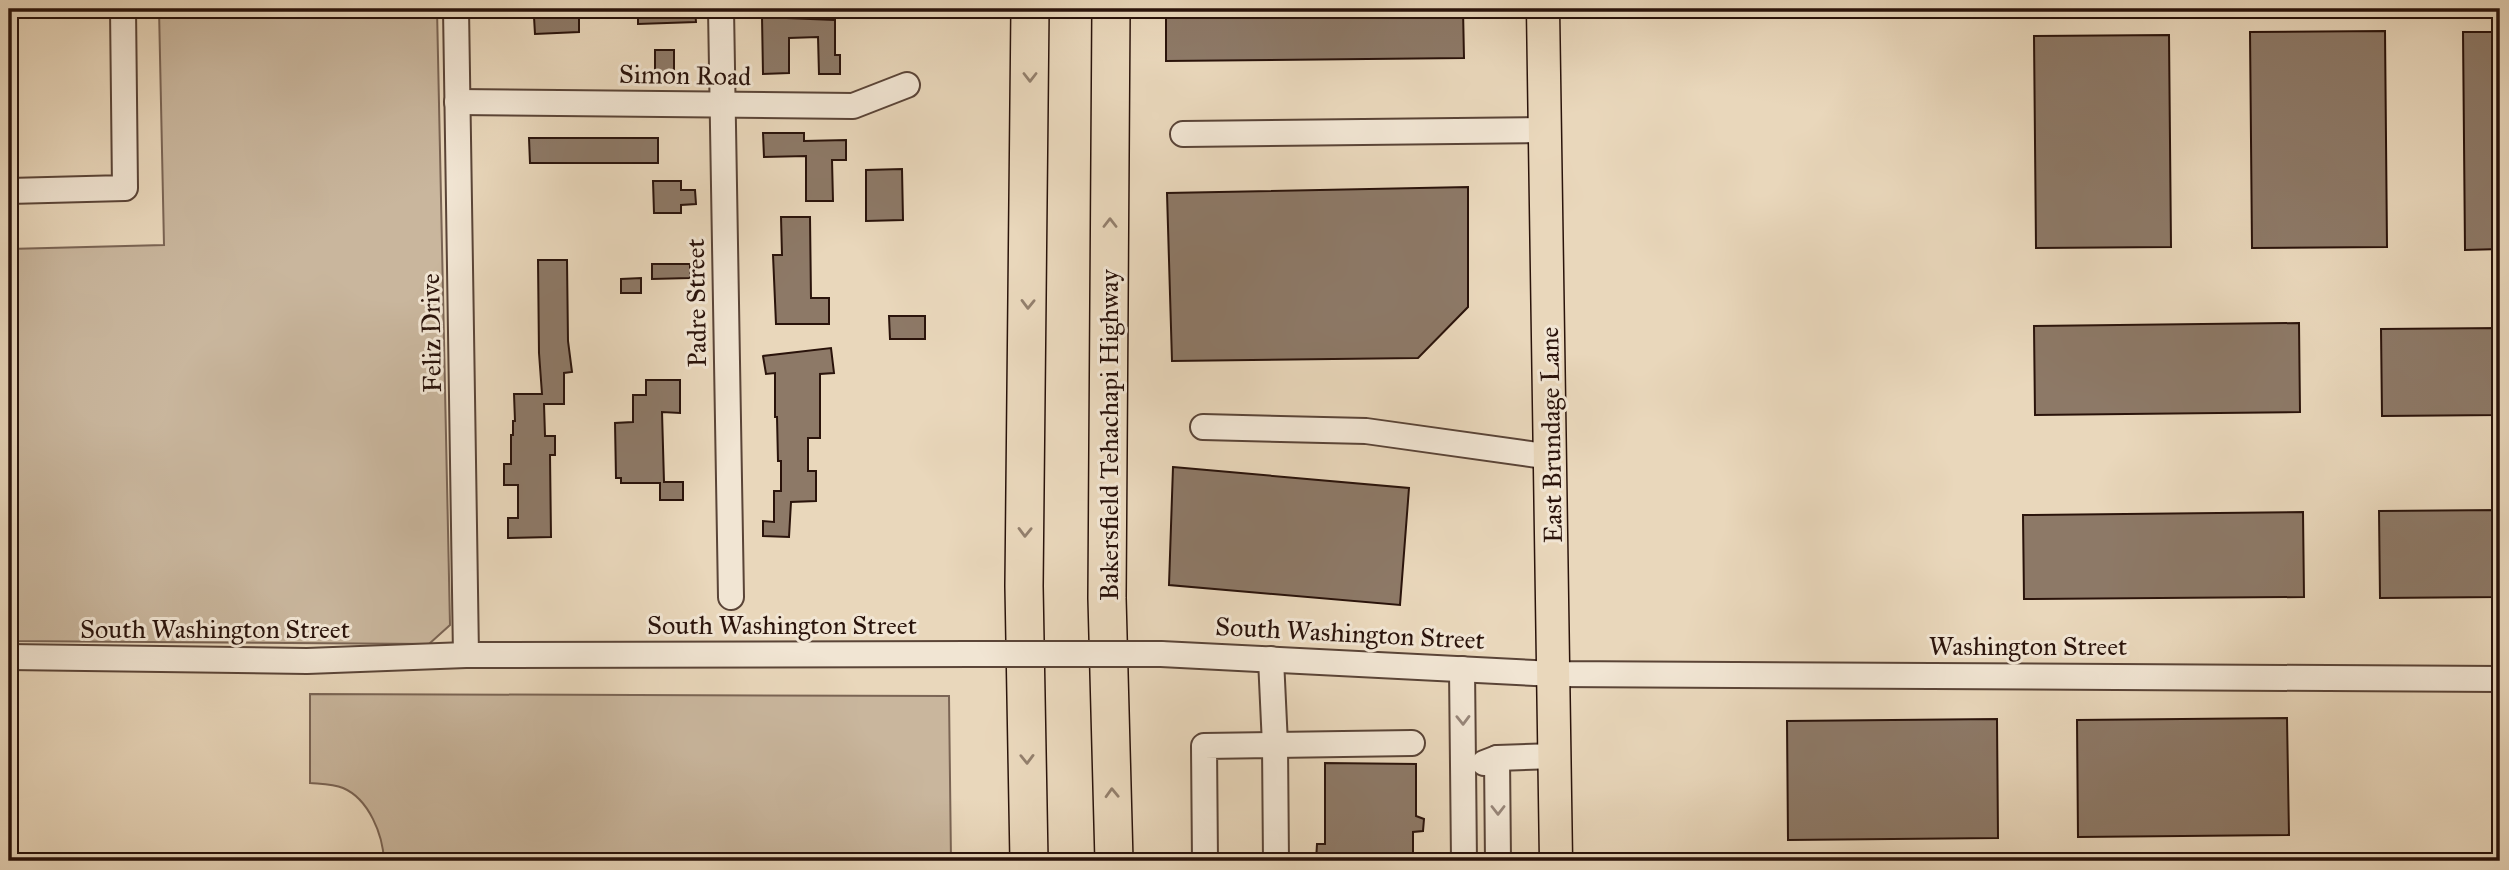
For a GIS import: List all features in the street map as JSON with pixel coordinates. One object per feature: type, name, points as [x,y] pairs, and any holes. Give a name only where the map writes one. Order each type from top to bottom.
[{"type":"highway","points":[[1029,861],[1024,586],[1030,9]]},
{"type":"highway","name":"Bakersfield Tehachapi Highway","points":[[1111,9],[1107,598],[1114,861]]},
{"type":"main road","name":"East Brundage Lane","points":[[1543,9],[1556,861]]},
{"type":"street","points":[[9,191],[125,188],[123,9]]},
{"type":"street","name":"Feliz Drive","points":[[456,9],[466,655]]},
{"type":"street","name":"Padre Street","points":[[721,9],[731,597]]},
{"type":"street","name":"Simon Road","points":[[457,102],[853,106],[907,85]]},
{"type":"street","points":[[1183,134],[1545,130]]},
{"type":"street","points":[[1203,427],[1366,431],[1551,457]]},
{"type":"street","name":"South Washington Street","points":[[9,657],[307,661],[466,655],[1161,654],[1555,674]]},
{"type":"street","points":[[1271,659],[1276,861]]},
{"type":"street","points":[[1462,669],[1464,861]]},
{"type":"street","name":"Washington Street","points":[[1555,674],[2500,679]]},
{"type":"street","points":[[1205,861],[1204,746],[1412,743]]},
{"type":"street","points":[[1463,771],[1497,758],[1556,756]]},
{"type":"street","points":[[1497,758],[1498,861]]},
{"type":"shaded area","points":[[159,9],[437,9],[450,625],[429,644],[9,641],[9,249],[164,245]]},
{"type":"shaded area","points":[[310,694],[949,696],[951,861],[384,861],[377,829],[360,800],[343,788],[310,783]]},
{"type":"building","points":[[557,9],[579,9],[579,32],[535,34],[534,17],[557,16]]},
{"type":"building","points":[[638,9],[695,9],[696,22],[638,24]]},
{"type":"building","points":[[1166,9],[1463,9],[1464,58],[1166,61]]},
{"type":"building","points":[[762,17],[835,20],[835,55],[840,55],[840,74],[819,74],[818,37],[789,38],[789,73],[763,74]]},
{"type":"building","points":[[2385,31],[2387,247],[2252,248],[2250,32]]},
{"type":"building","points":[[2463,32],[2500,32],[2500,249],[2465,250]]},
{"type":"building","points":[[2169,35],[2171,247],[2036,248],[2034,36]]},
{"type":"building","points":[[655,50],[674,50],[674,72],[655,73]]},
{"type":"building","points":[[763,133],[804,133],[804,141],[846,140],[846,160],[832,160],[833,201],[806,201],[806,156],[764,157]]},
{"type":"building","points":[[529,138],[658,138],[658,163],[530,163]]},
{"type":"building","points":[[902,169],[903,220],[866,221],[866,170]]},
{"type":"building","points":[[653,181],[681,181],[681,190],[695,190],[696,204],[681,205],[681,213],[654,213]]},
{"type":"building","points":[[1468,187],[1468,307],[1418,358],[1172,361],[1167,193]]},
{"type":"building","points":[[781,217],[810,217],[811,298],[829,298],[829,324],[776,324],[773,255],[782,255]]},
{"type":"building","points":[[538,260],[567,260],[568,341],[572,372],[564,373],[564,404],[544,404],[545,436],[555,436],[555,455],[550,455],[551,537],[508,538],[508,518],[518,518],[518,485],[504,485],[504,464],[511,464],[511,435],[515,421],[514,394],[542,394]]},
{"type":"building","points":[[652,264],[690,264],[690,278],[652,279]]},
{"type":"building","points":[[641,278],[641,293],[621,293],[621,279]]},
{"type":"building","points":[[889,316],[925,316],[925,339],[890,339]]},
{"type":"building","points":[[2299,323],[2300,412],[2035,415],[2034,326]]},
{"type":"building","points":[[2500,328],[2500,415],[2382,416],[2381,329]]},
{"type":"building","points":[[831,348],[834,373],[820,374],[820,438],[808,438],[808,471],[816,471],[816,501],[791,502],[789,537],[763,536],[763,521],[774,522],[774,491],[781,491],[781,461],[778,461],[775,417],[775,373],[766,374],[763,356]]},
{"type":"building","points":[[646,380],[680,380],[680,413],[662,412],[664,482],[683,482],[683,500],[660,500],[660,483],[621,483],[621,478],[616,478],[615,423],[633,422],[633,395],[646,395]]},
{"type":"building","points":[[1173,467],[1409,488],[1400,605],[1169,585]]},
{"type":"building","points":[[2500,510],[2500,597],[2380,598],[2379,511]]},
{"type":"building","points":[[2303,512],[2304,597],[2024,599],[2023,515]]},
{"type":"building","points":[[2287,718],[2289,835],[2078,837],[2077,720]]},
{"type":"building","points":[[1997,719],[1998,838],[1788,840],[1787,721]]},
{"type":"building","points":[[1325,763],[1416,764],[1416,816],[1424,819],[1423,831],[1413,832],[1413,861],[1316,861],[1317,844],[1325,844]]}]
